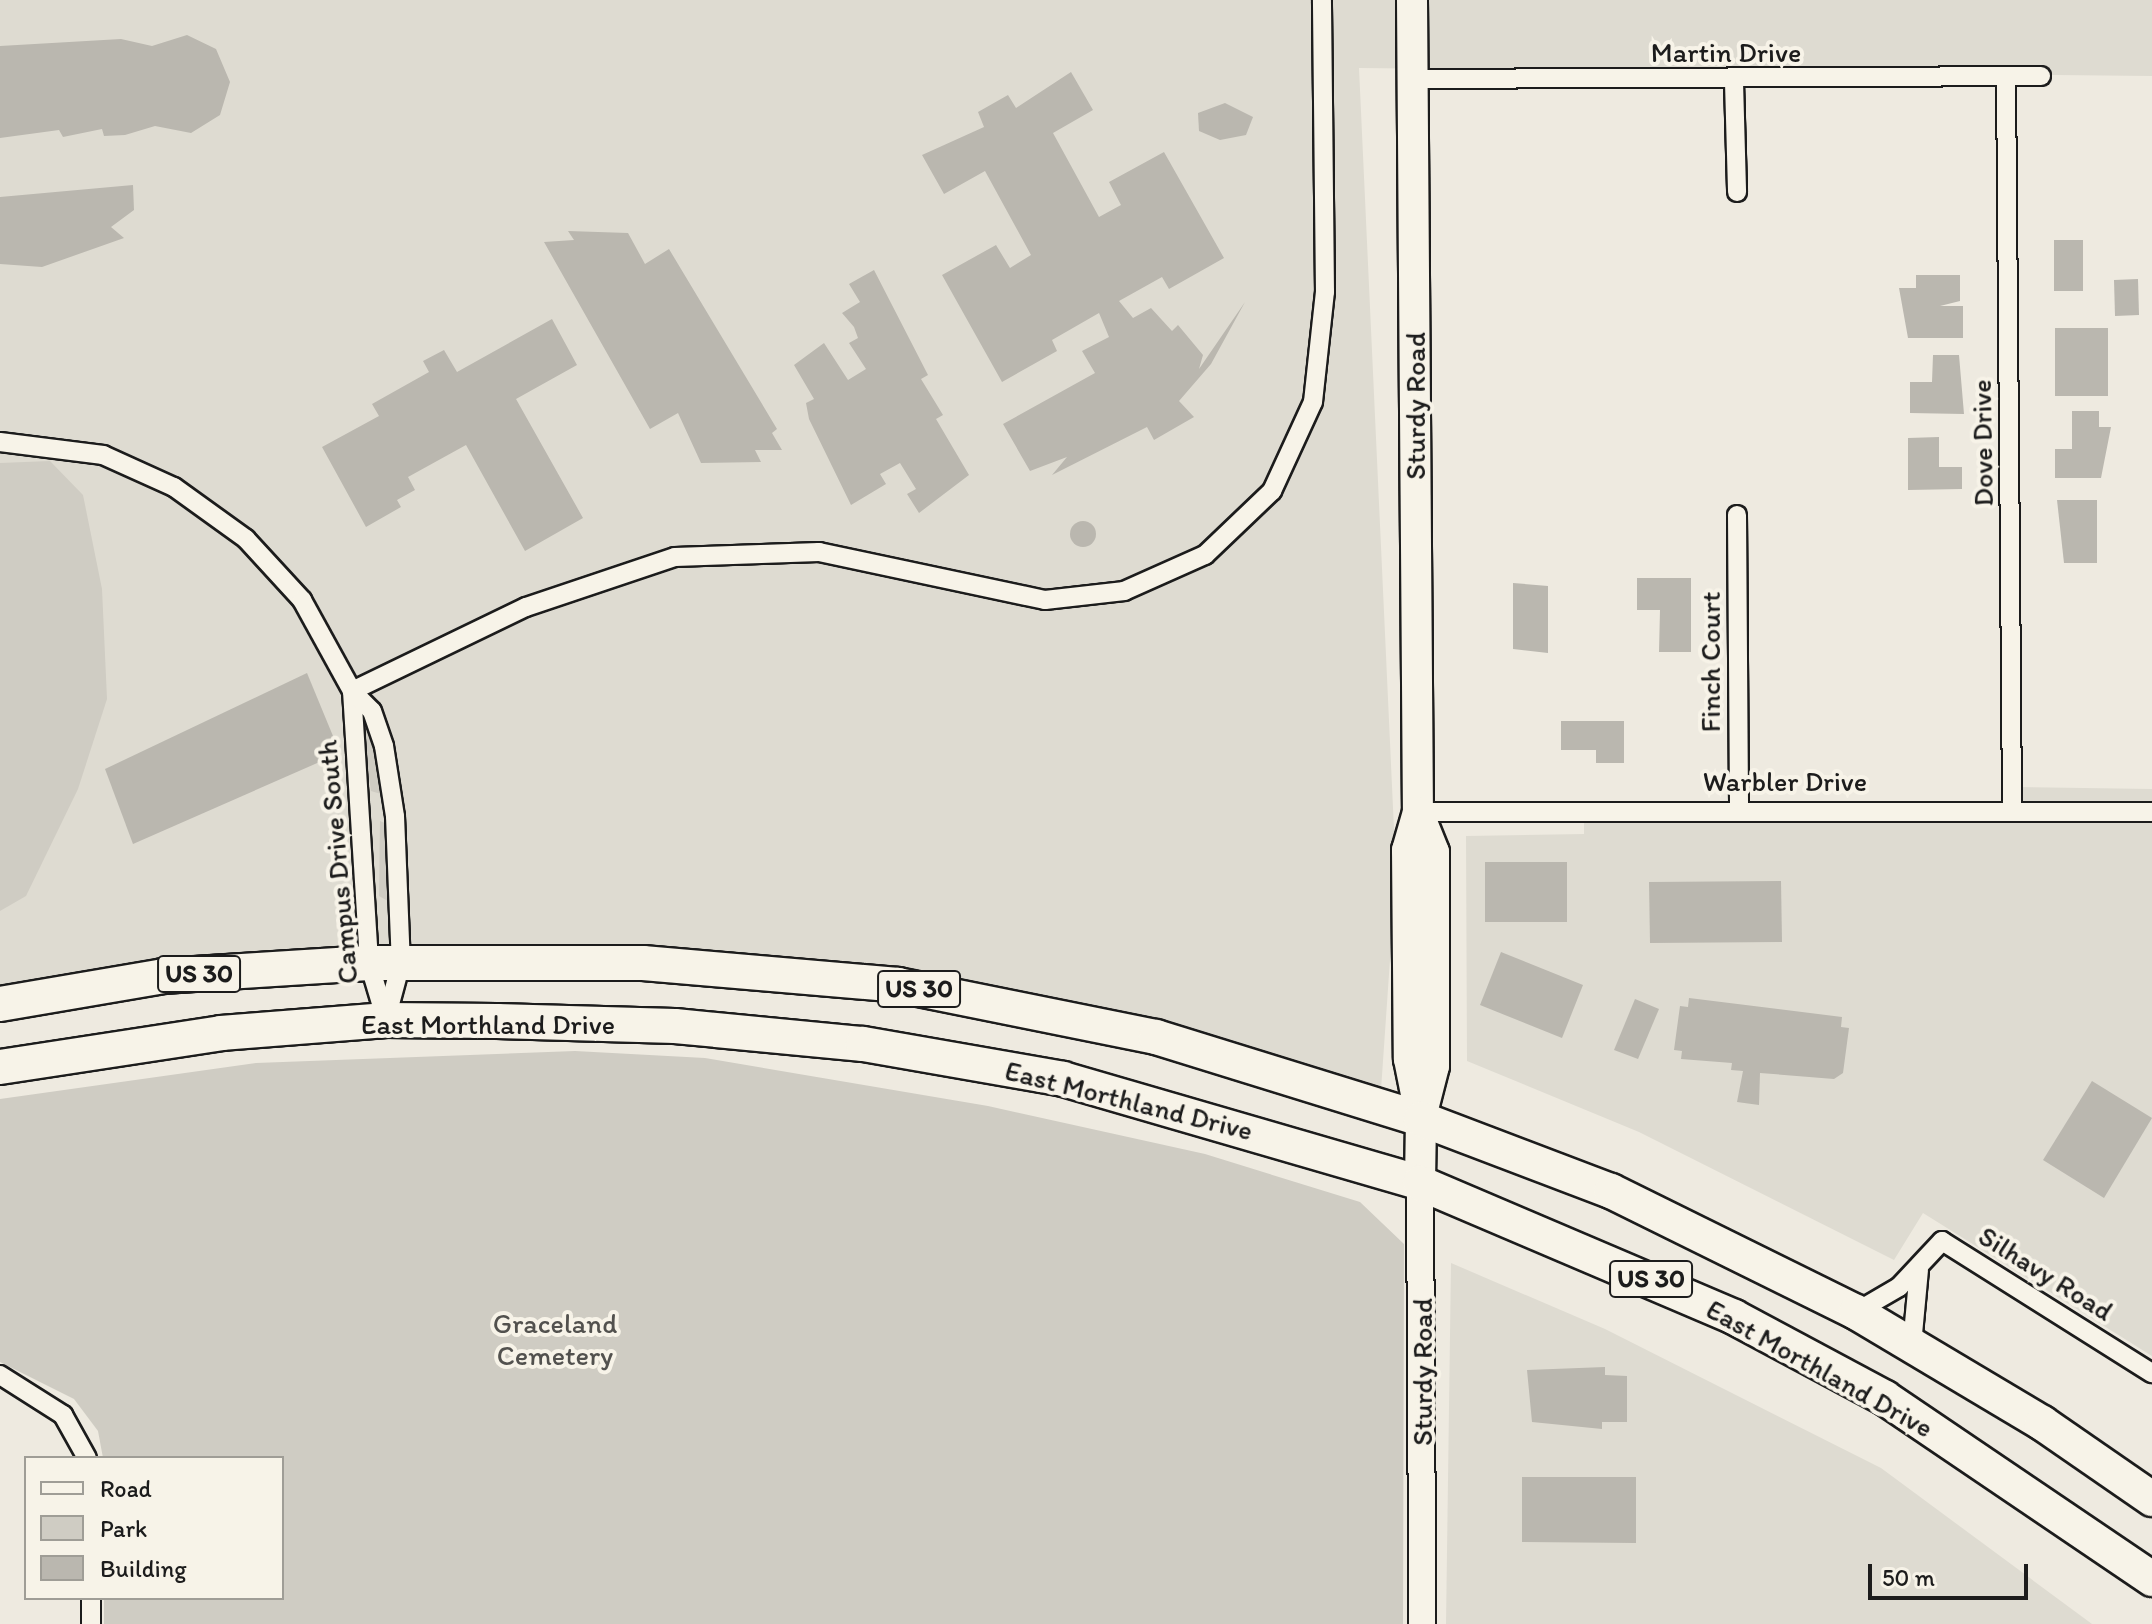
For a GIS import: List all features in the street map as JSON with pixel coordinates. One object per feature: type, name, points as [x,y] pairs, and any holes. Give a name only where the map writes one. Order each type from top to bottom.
[{"type":"highway","name":"US 30","points":[[0,1004],[163,976],[385,963],[643,963],[898,985],[1156,1037],[1421,1119],[1611,1191],[1856,1312],[2152,1499]]},
{"type":"highway","name":"East Morthland Drive","points":[[0,1067],[221,1033],[386,1020],[675,1026],[863,1044],[1063,1079],[1420,1183],[1734,1317],[1885,1398],[2152,1579]]},
{"type":"main road","name":"Sturdy Road","points":[[1412,0],[1418,812],[1407,850],[1409,1059],[1421,1119],[1420,1183]]},
{"type":"street","points":[[352,691],[526,607],[675,557],[819,552],[1045,600],[1124,591],[1205,555],[1272,491],[1313,402],[1325,292],[1322,0]]},
{"type":"street","name":"Dove Drive","points":[[2006,76],[2012,810]]},
{"type":"street","name":"Martin Drive","points":[[1412,79],[1734,82],[2041,76]]},
{"type":"street","points":[[1734,82],[1737,192]]},
{"type":"street","name":"Campus Drive South","points":[[0,442],[103,455],[208,509],[302,600],[352,691],[372,711],[392,787],[385,963],[386,1020]]},
{"type":"street","name":"Finch Court","points":[[1737,515],[1739,808]]},
{"type":"street","name":"Campus Drive South","points":[[352,691],[385,963],[386,1020]]},
{"type":"street","name":"Warbler Drive","points":[[1418,812],[1739,808],[2152,812]]},
{"type":"street","name":"Sturdy Road","points":[[1420,1183],[1422,1624]]},
{"type":"street","name":"Silhavy Road","points":[[1856,1312],[1919,1270],[1942,1241],[2152,1373]]},
{"type":"street","points":[[1912,1345],[1919,1270]]},
{"type":"street","points":[[0,1375],[63,1415],[86,1456]]},
{"type":"street","points":[[91,1600],[91,1624]]},
{"type":"shaded area","points":[[0,0],[2152,0],[2152,76],[1359,68],[1396,873],[1381,1090],[898,985],[369,963],[0,1004]]},
{"type":"shaded area","points":[[2013,787],[2152,789],[2152,1356],[1923,1213],[1894,1260],[1639,1132],[1467,1061],[1466,836],[1584,834],[1584,810],[2012,810]]},
{"type":"shaded area","points":[[1451,1263],[1605,1329],[1881,1468],[2092,1624],[1446,1624]]},
{"type":"green space","points":[[50,461],[83,495],[102,589],[107,699],[78,789],[26,896],[0,911],[0,463]]},
{"type":"green space","points":[[360,712],[377,757],[381,794],[371,791]]},
{"type":"green space","points":[[380,821],[387,824],[388,901],[379,896]]},
{"type":"green space","name":"Graceland Cemetery","points":[[575,1051],[705,1058],[988,1106],[1205,1154],[1360,1202],[1404,1244],[1403,1624],[104,1624],[104,1600],[284,1600],[284,1456],[103,1456],[98,1431],[74,1399],[0,1362],[0,1099],[256,1063]]},
{"type":"building","points":[[187,35],[216,49],[230,82],[220,115],[191,133],[155,126],[125,135],[104,136],[102,129],[63,137],[59,130],[0,138],[0,46],[121,39],[152,46]]},
{"type":"building","points":[[1071,72],[1093,110],[1053,133],[1099,217],[1121,205],[1109,182],[1164,152],[1224,258],[1169,289],[1162,277],[1119,301],[1133,318],[1151,308],[1172,331],[1178,325],[1203,355],[1199,369],[1245,302],[1211,364],[1179,401],[1194,417],[1154,440],[1147,427],[1052,475],[1067,457],[1030,471],[1003,424],[1095,373],[1082,351],[1109,337],[1099,313],[1052,340],[1057,351],[1002,382],[942,275],[996,245],[1010,268],[1031,255],[985,171],[944,194],[922,155],[984,127],[978,112],[1008,95],[1016,108]]},
{"type":"building","points":[[1225,103],[1253,117],[1246,135],[1220,140],[1199,131],[1198,113]]},
{"type":"building","points":[[133,185],[134,210],[111,227],[124,238],[42,267],[0,264],[0,197]]},
{"type":"building","points":[[568,231],[628,233],[645,264],[669,249],[777,429],[772,433],[782,450],[755,450],[761,462],[701,463],[678,413],[650,429],[544,242],[574,240]]},
{"type":"building","points":[[2054,240],[2083,240],[2083,291],[2054,291]]},
{"type":"building","points":[[874,270],[928,375],[921,379],[943,415],[936,419],[969,475],[919,513],[907,494],[916,489],[900,463],[880,474],[886,484],[851,505],[809,419],[806,403],[814,399],[794,365],[824,343],[848,380],[866,369],[849,343],[858,338],[854,327],[842,313],[860,302],[849,284]]},
{"type":"building","points":[[1916,275],[1960,275],[1960,301],[1940,306],[1963,306],[1963,338],[1908,338],[1899,288],[1916,288]]},
{"type":"building","points":[[2138,279],[2139,315],[2115,316],[2114,280]]},
{"type":"building","points":[[552,319],[577,365],[516,399],[583,518],[525,551],[466,445],[408,477],[415,490],[397,500],[401,507],[366,527],[322,447],[379,416],[372,404],[429,372],[423,361],[444,350],[457,372]]},
{"type":"building","points":[[2055,328],[2108,328],[2108,396],[2055,396]]},
{"type":"building","points":[[1933,355],[1959,355],[1964,414],[1910,413],[1910,382],[1932,382]]},
{"type":"building","points":[[2072,411],[2099,411],[2099,427],[2111,427],[2101,478],[2055,478],[2055,449],[2072,449]]},
{"type":"building","points":[[1939,437],[1939,467],[1962,467],[1962,489],[1908,490],[1908,438]]},
{"type":"building","points":[[2057,500],[2097,500],[2097,563],[2064,563]]},
{"type":"building","points":[[1083,521],[1092,525],[1096,534],[1092,543],[1083,547],[1074,543],[1070,534],[1074,525]]},
{"type":"building","points":[[1637,578],[1691,578],[1691,652],[1659,652],[1660,610],[1637,610]]},
{"type":"building","points":[[1513,583],[1548,586],[1548,653],[1513,649]]},
{"type":"building","points":[[307,673],[340,753],[133,844],[105,769]]},
{"type":"building","points":[[1561,721],[1624,721],[1624,763],[1596,763],[1596,750],[1561,750]]},
{"type":"building","points":[[1485,862],[1567,862],[1567,922],[1485,922]]},
{"type":"building","points":[[1781,881],[1782,942],[1650,943],[1649,882]]},
{"type":"building","points":[[1501,952],[1583,985],[1562,1038],[1480,1005]]},
{"type":"building","points":[[1689,998],[1842,1017],[1841,1027],[1849,1028],[1843,1073],[1834,1079],[1760,1073],[1759,1105],[1737,1102],[1743,1071],[1731,1070],[1732,1063],[1681,1059],[1682,1051],[1674,1050],[1680,1006],[1688,1007]]},
{"type":"building","points":[[1635,999],[1659,1009],[1638,1059],[1614,1050]]},
{"type":"building","points":[[2092,1081],[2152,1118],[2104,1198],[2043,1160]]},
{"type":"building","points":[[1605,1367],[1605,1375],[1627,1376],[1627,1422],[1602,1422],[1602,1429],[1532,1422],[1527,1370]]},
{"type":"building","points":[[1522,1477],[1636,1477],[1636,1543],[1522,1542]]}]
